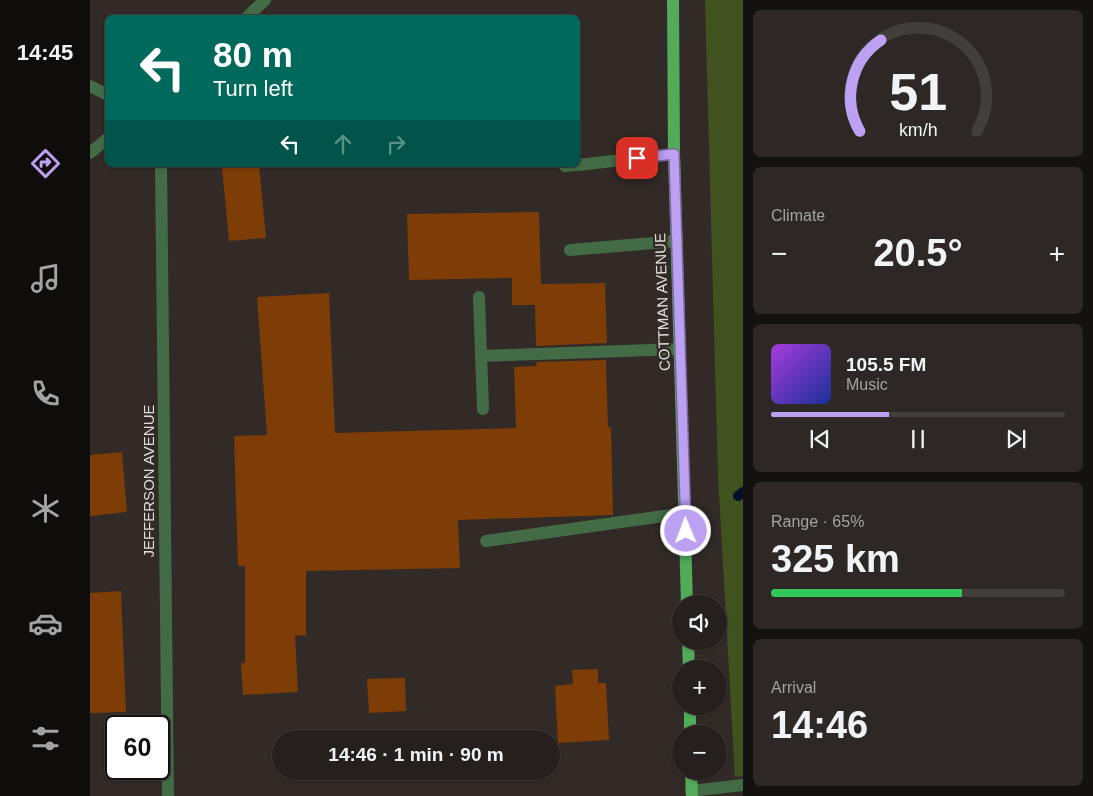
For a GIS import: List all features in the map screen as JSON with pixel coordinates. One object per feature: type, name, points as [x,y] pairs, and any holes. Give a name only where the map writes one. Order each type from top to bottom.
[{"type":"main road","name":"COTTMAN AVENUE","points":[[673,0],[674,154],[687,595]]},
{"type":"main road","points":[[691,780],[692,794]]},
{"type":"street","points":[[249,15],[266,0]]},
{"type":"street","points":[[90,86],[105,94]]},
{"type":"street","points":[[90,153],[105,140]]},
{"type":"street","points":[[580,164],[674,154]]},
{"type":"street","name":"JEFFERSON AVENUE","points":[[162,167],[168,796]]},
{"type":"street","points":[[570,250],[677,241]]},
{"type":"street","points":[[479,297],[484,409]]},
{"type":"street","points":[[482,356],[680,350]]},
{"type":"street","points":[[486,541],[685,513]]},
{"type":"street","points":[[692,794],[743,785]]},
{"type":"green space","points":[[705,0],[743,0],[743,776],[735,777],[727,635],[727,595],[725,595],[718,476]]},
{"type":"building","points":[[259,167],[266,238],[229,241],[222,168]]},
{"type":"building","points":[[539,212],[541,284],[605,283],[607,343],[536,346],[535,305],[512,305],[512,278],[409,280],[407,214]]},
{"type":"building","points":[[329,293],[335,433],[516,428],[514,367],[537,366],[536,362],[606,360],[608,427],[611,427],[613,515],[458,520],[460,568],[306,571],[306,636],[295,635],[298,692],[243,695],[241,663],[245,663],[245,566],[238,566],[234,436],[267,435],[257,297]]},
{"type":"building","points":[[122,452],[127,512],[90,516],[90,455]]},
{"type":"building","points":[[121,591],[126,712],[90,713],[90,593]]},
{"type":"building","points":[[598,669],[598,683],[606,683],[609,740],[560,743],[560,730],[557,730],[555,686],[573,684],[572,670]]},
{"type":"building","points":[[405,678],[406,711],[369,713],[367,679]]},
{"type":"waterway","points":[[738,496],[743,492]]},
{"type":"route","points":[[637,158],[674,154],[686,531]]}]
